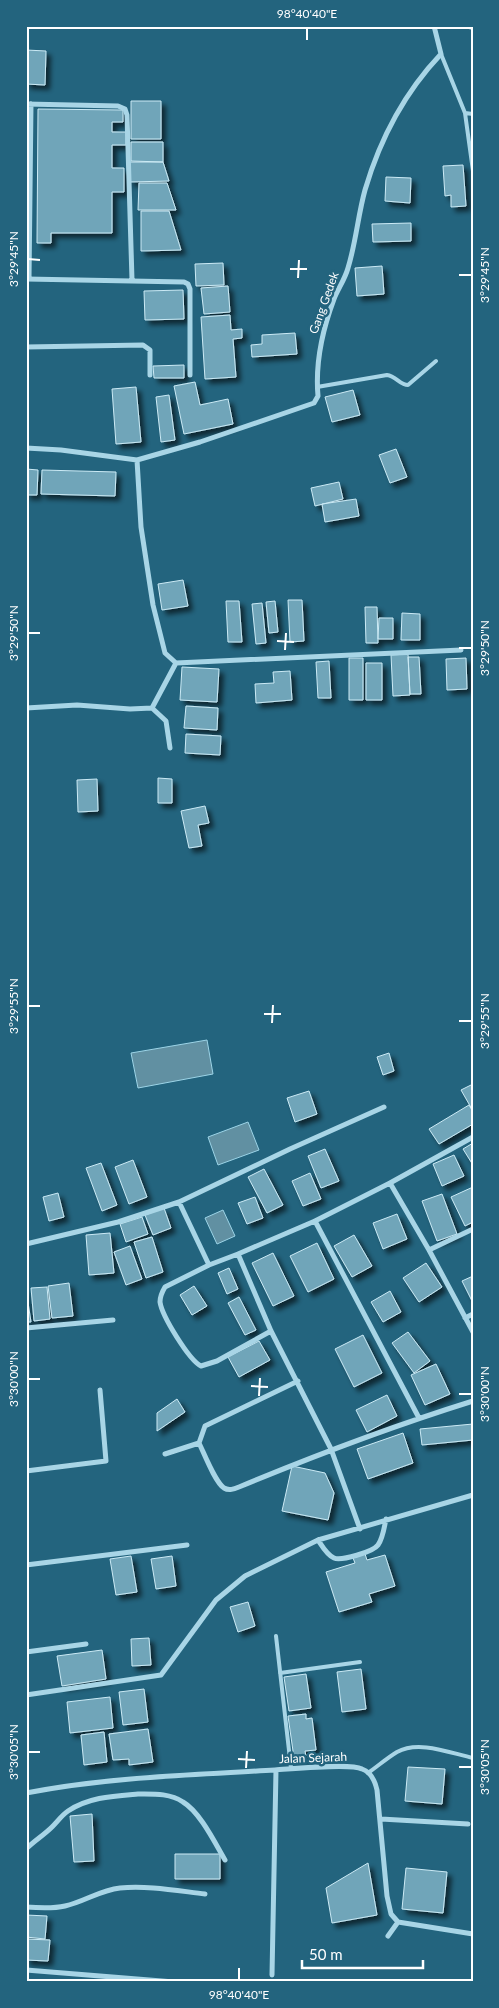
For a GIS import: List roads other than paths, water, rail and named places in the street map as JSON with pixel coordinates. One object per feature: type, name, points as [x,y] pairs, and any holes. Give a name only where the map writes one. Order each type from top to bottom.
[{"type":"street","points":[[434,26],[441,54]]},
{"type":"street","name":"Gang Gedek","points":[[26,448],[61,450],[137,460],[200,442],[314,403],[318,396],[321,338],[334,299],[347,270],[356,239],[365,191],[376,159],[389,128],[404,102],[426,69],[441,54]]},
{"type":"street","points":[[132,280],[127,115],[125,109],[118,106],[28,104],[27,279],[132,280],[184,282],[188,284],[190,289],[190,375]]},
{"type":"street","points":[[26,347],[142,345],[150,350],[150,375]]},
{"type":"street","points":[[137,460],[141,527],[154,605],[165,653],[176,663],[461,650]]},
{"type":"street","points":[[152,708],[176,663]]},
{"type":"street","points":[[26,708],[77,705],[130,709],[152,708],[166,721],[170,748]]},
{"type":"street","points":[[26,1244],[118,1222],[179,1202],[384,1107]]},
{"type":"street","points":[[271,1331],[210,1364],[201,1366],[195,1363],[162,1310],[160,1300],[165,1287],[172,1282],[315,1221],[390,1183],[473,1137]]},
{"type":"street","points":[[390,1183],[473,1332]]},
{"type":"street","points":[[179,1202],[209,1265]]},
{"type":"street","points":[[315,1221],[419,1418]]},
{"type":"street","points":[[429,1250],[473,1229]]},
{"type":"street","points":[[238,1254],[271,1331],[331,1449],[360,1529]]},
{"type":"street","points":[[465,1318],[473,1314]]},
{"type":"street","points":[[26,1328],[113,1320]]},
{"type":"street","points":[[298,1381],[209,1424],[201,1434],[199,1443],[218,1481],[225,1489],[231,1490],[331,1449],[473,1401]]},
{"type":"street","points":[[26,1470],[106,1461],[100,1390]]},
{"type":"street","points":[[164,1454],[199,1443]]},
{"type":"street","points":[[26,1695],[162,1675],[216,1600],[245,1576],[318,1540],[473,1495]]},
{"type":"street","points":[[318,1540],[334,1558],[342,1558],[368,1551],[377,1547],[386,1519]]},
{"type":"street","points":[[26,1565],[187,1545]]},
{"type":"street","points":[[26,1652],[86,1644]]},
{"type":"street","name":"Jalan Sejarah","points":[[26,1793],[168,1775],[291,1768],[352,1767],[368,1772]]},
{"type":"street","points":[[272,1976],[276,1770]]},
{"type":"street","points":[[368,1772],[375,1783],[381,1819],[387,1896],[391,1914],[398,1922],[473,1934]]},
{"type":"street","points":[[26,1849],[58,1819],[90,1800],[151,1794],[169,1795],[184,1802],[198,1817],[225,1860]]},
{"type":"street","points":[[381,1819],[468,1824]]},
{"type":"street","points":[[26,1907],[67,1906],[87,1897],[121,1888],[205,1894]]},
{"type":"street","points":[[388,1936],[398,1922]]},
{"type":"street","points":[[26,1970],[174,1982]]},
{"type":"lane","points":[[465,26],[473,28]]},
{"type":"lane","points":[[441,54],[465,113],[473,171]]},
{"type":"lane","points":[[465,113],[473,114]]},
{"type":"lane","points":[[317,387],[387,375],[393,376],[404,385],[408,385],[436,362]]},
{"type":"lane","points":[[276,1636],[291,1768]]},
{"type":"lane","points":[[280,1673],[360,1662]]},
{"type":"lane","points":[[368,1772],[398,1752],[415,1748],[428,1748],[473,1758]]},
{"type":"water","points":[[207,1040],[213,1074],[138,1088],[131,1053]]},
{"type":"water","points":[[248,1122],[259,1150],[218,1165],[208,1137]]},
{"type":"water","points":[[223,1210],[235,1236],[217,1244],[205,1218]]}]
